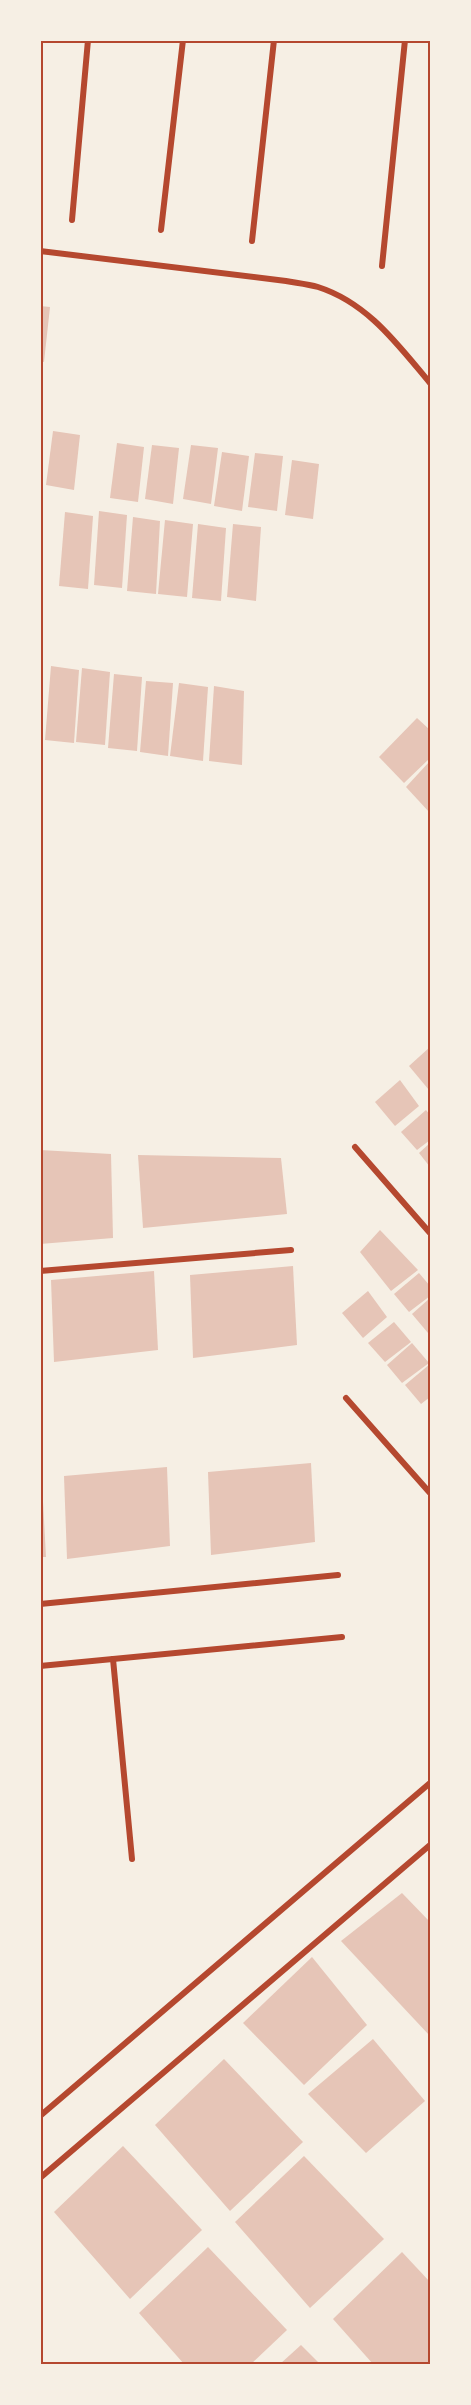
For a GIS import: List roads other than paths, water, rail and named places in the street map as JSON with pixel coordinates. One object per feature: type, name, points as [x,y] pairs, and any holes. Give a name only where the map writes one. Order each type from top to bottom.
[{"type":"street","points":[[72,220],[88,40]]},
{"type":"street","points":[[161,230],[183,40]]},
{"type":"street","points":[[252,241],[274,40]]},
{"type":"street","points":[[382,266],[405,40]]},
{"type":"street","points":[[40,251],[286,281],[318,287],[343,298],[379,324],[430,383]]},
{"type":"street","points":[[355,1148],[430,1233]]},
{"type":"street","points":[[40,1271],[291,1250]]},
{"type":"street","points":[[346,1398],[430,1493]]},
{"type":"street","points":[[40,1604],[338,1575]]},
{"type":"street","points":[[40,1666],[342,1637]]},
{"type":"street","points":[[113,1659],[132,1859]]},
{"type":"street","points":[[40,2116],[430,1783]]},
{"type":"street","points":[[40,2178],[430,1845]]}]
